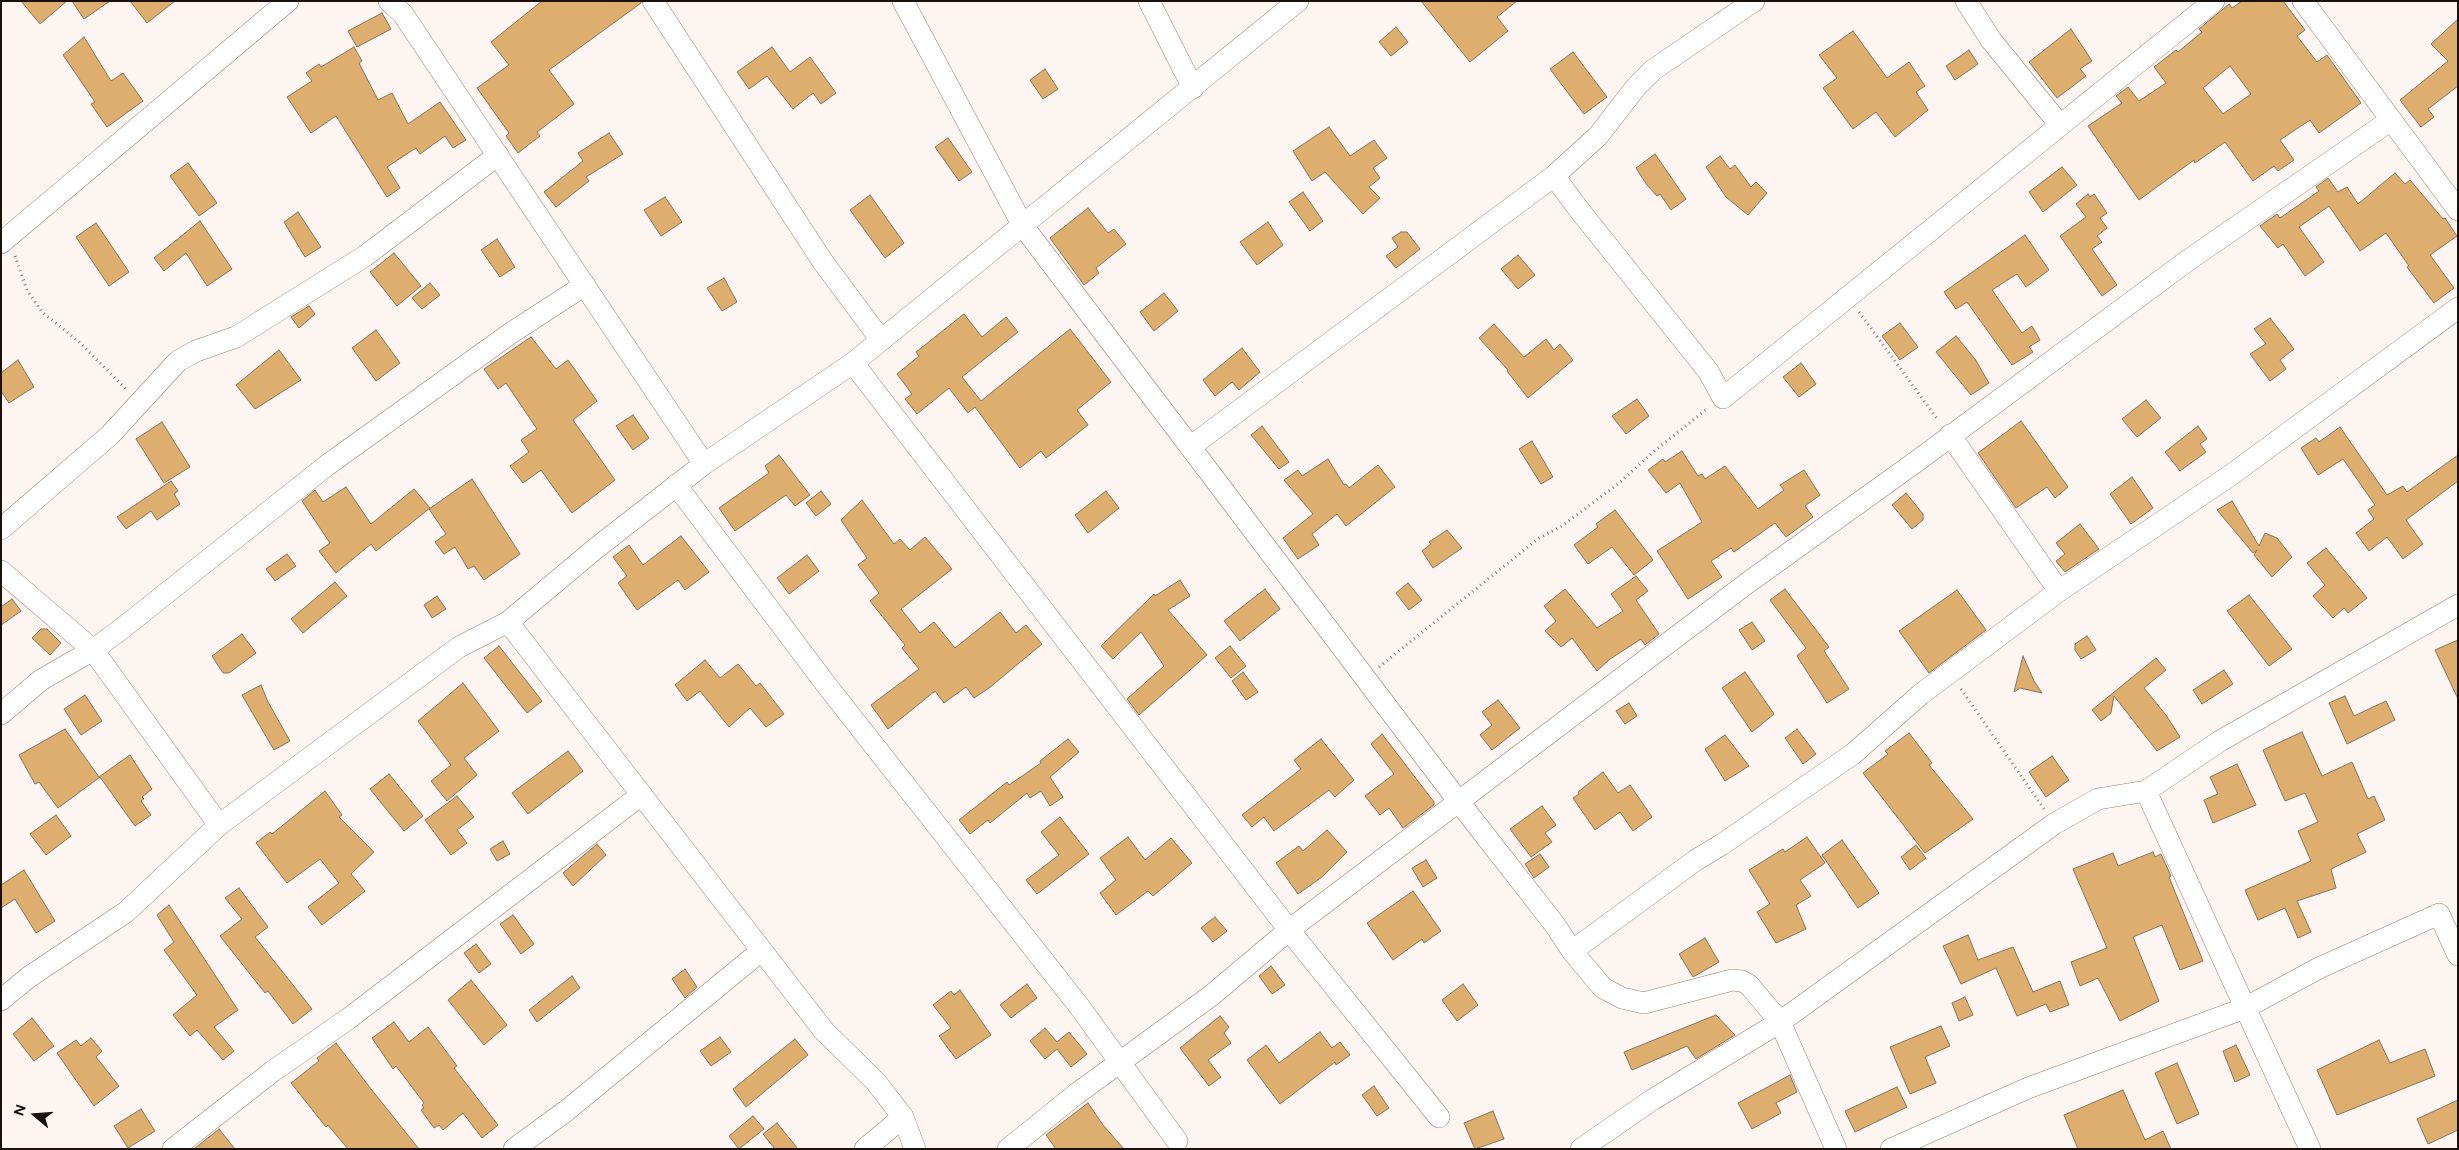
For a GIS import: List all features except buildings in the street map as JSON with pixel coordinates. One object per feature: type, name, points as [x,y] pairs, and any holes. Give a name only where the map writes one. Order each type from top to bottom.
[{"type":"street","points":[[6,240],[163,108],[257,25],[288,1]]},
{"type":"street","points":[[389,1],[403,14],[704,464]]},
{"type":"street","points":[[653,1],[824,262],[881,340]]},
{"type":"street","points":[[903,1],[1023,226],[1459,802],[1534,897],[1572,951],[1603,988],[1622,998],[1644,1003],[1732,980],[1742,981],[1749,985],[1780,1022],[1836,1149]]},
{"type":"street","points":[[1149,1],[1193,88]]},
{"type":"street","points":[[1,1000],[30,976],[126,912],[219,825],[459,647],[508,622],[676,485],[853,363],[1298,1]]},
{"type":"street","points":[[1190,447],[1554,176],[1598,136],[1636,87],[1653,70],[1754,1]]},
{"type":"street","points":[[1966,1],[1990,40],[2060,125]]},
{"type":"street","points":[[1554,176],[1708,371],[1723,398],[2214,1]]},
{"type":"street","points":[[2303,1],[2458,210]]},
{"type":"street","points":[[1008,1149],[1120,1061],[1212,995],[1290,930],[1746,584],[1918,461],[1950,435],[2187,261],[2391,120]]},
{"type":"street","points":[[1,529],[110,435],[178,361],[196,351],[236,336],[365,256],[498,155]]},
{"type":"street","points":[[1,714],[41,680],[93,650],[326,466],[511,333],[585,285]]},
{"type":"street","points":[[1572,951],[1696,860],[1722,845],[1853,754],[1921,694],[2059,591],[2231,475],[2458,308]]},
{"type":"street","points":[[853,363],[1290,930],[1439,1117]]},
{"type":"street","points":[[1950,435],[2059,591]]},
{"type":"street","points":[[676,485],[823,680],[1120,1061],[1177,1142]]},
{"type":"street","points":[[1,571],[93,650],[219,825]]},
{"type":"street","points":[[1581,1149],[1652,1100],[1780,1022],[2054,824],[2098,799],[2146,791],[2220,741],[2458,605]]},
{"type":"street","points":[[508,622],[824,1031],[876,1082],[903,1117],[915,1149]]},
{"type":"street","points":[[2146,791],[2310,1149]]},
{"type":"street","points":[[173,1149],[274,1071],[348,1019],[641,795]]},
{"type":"street","points":[[1891,1149],[2028,1088],[2244,1008],[2319,968],[2439,914],[2458,955]]},
{"type":"street","points":[[514,1149],[566,1111],[761,951]]},
{"type":"street","points":[[865,1149],[903,1117]]},
{"type":"path","points":[[6,240],[14,254],[27,290],[42,312],[119,380],[139,405]]},
{"type":"path","points":[[1849,297],[1950,435]]},
{"type":"path","points":[[1365,678],[1540,538],[1562,526],[1618,484],[1652,453],[1723,398]]},
{"type":"path","points":[[1950,674],[2054,824]]}]
